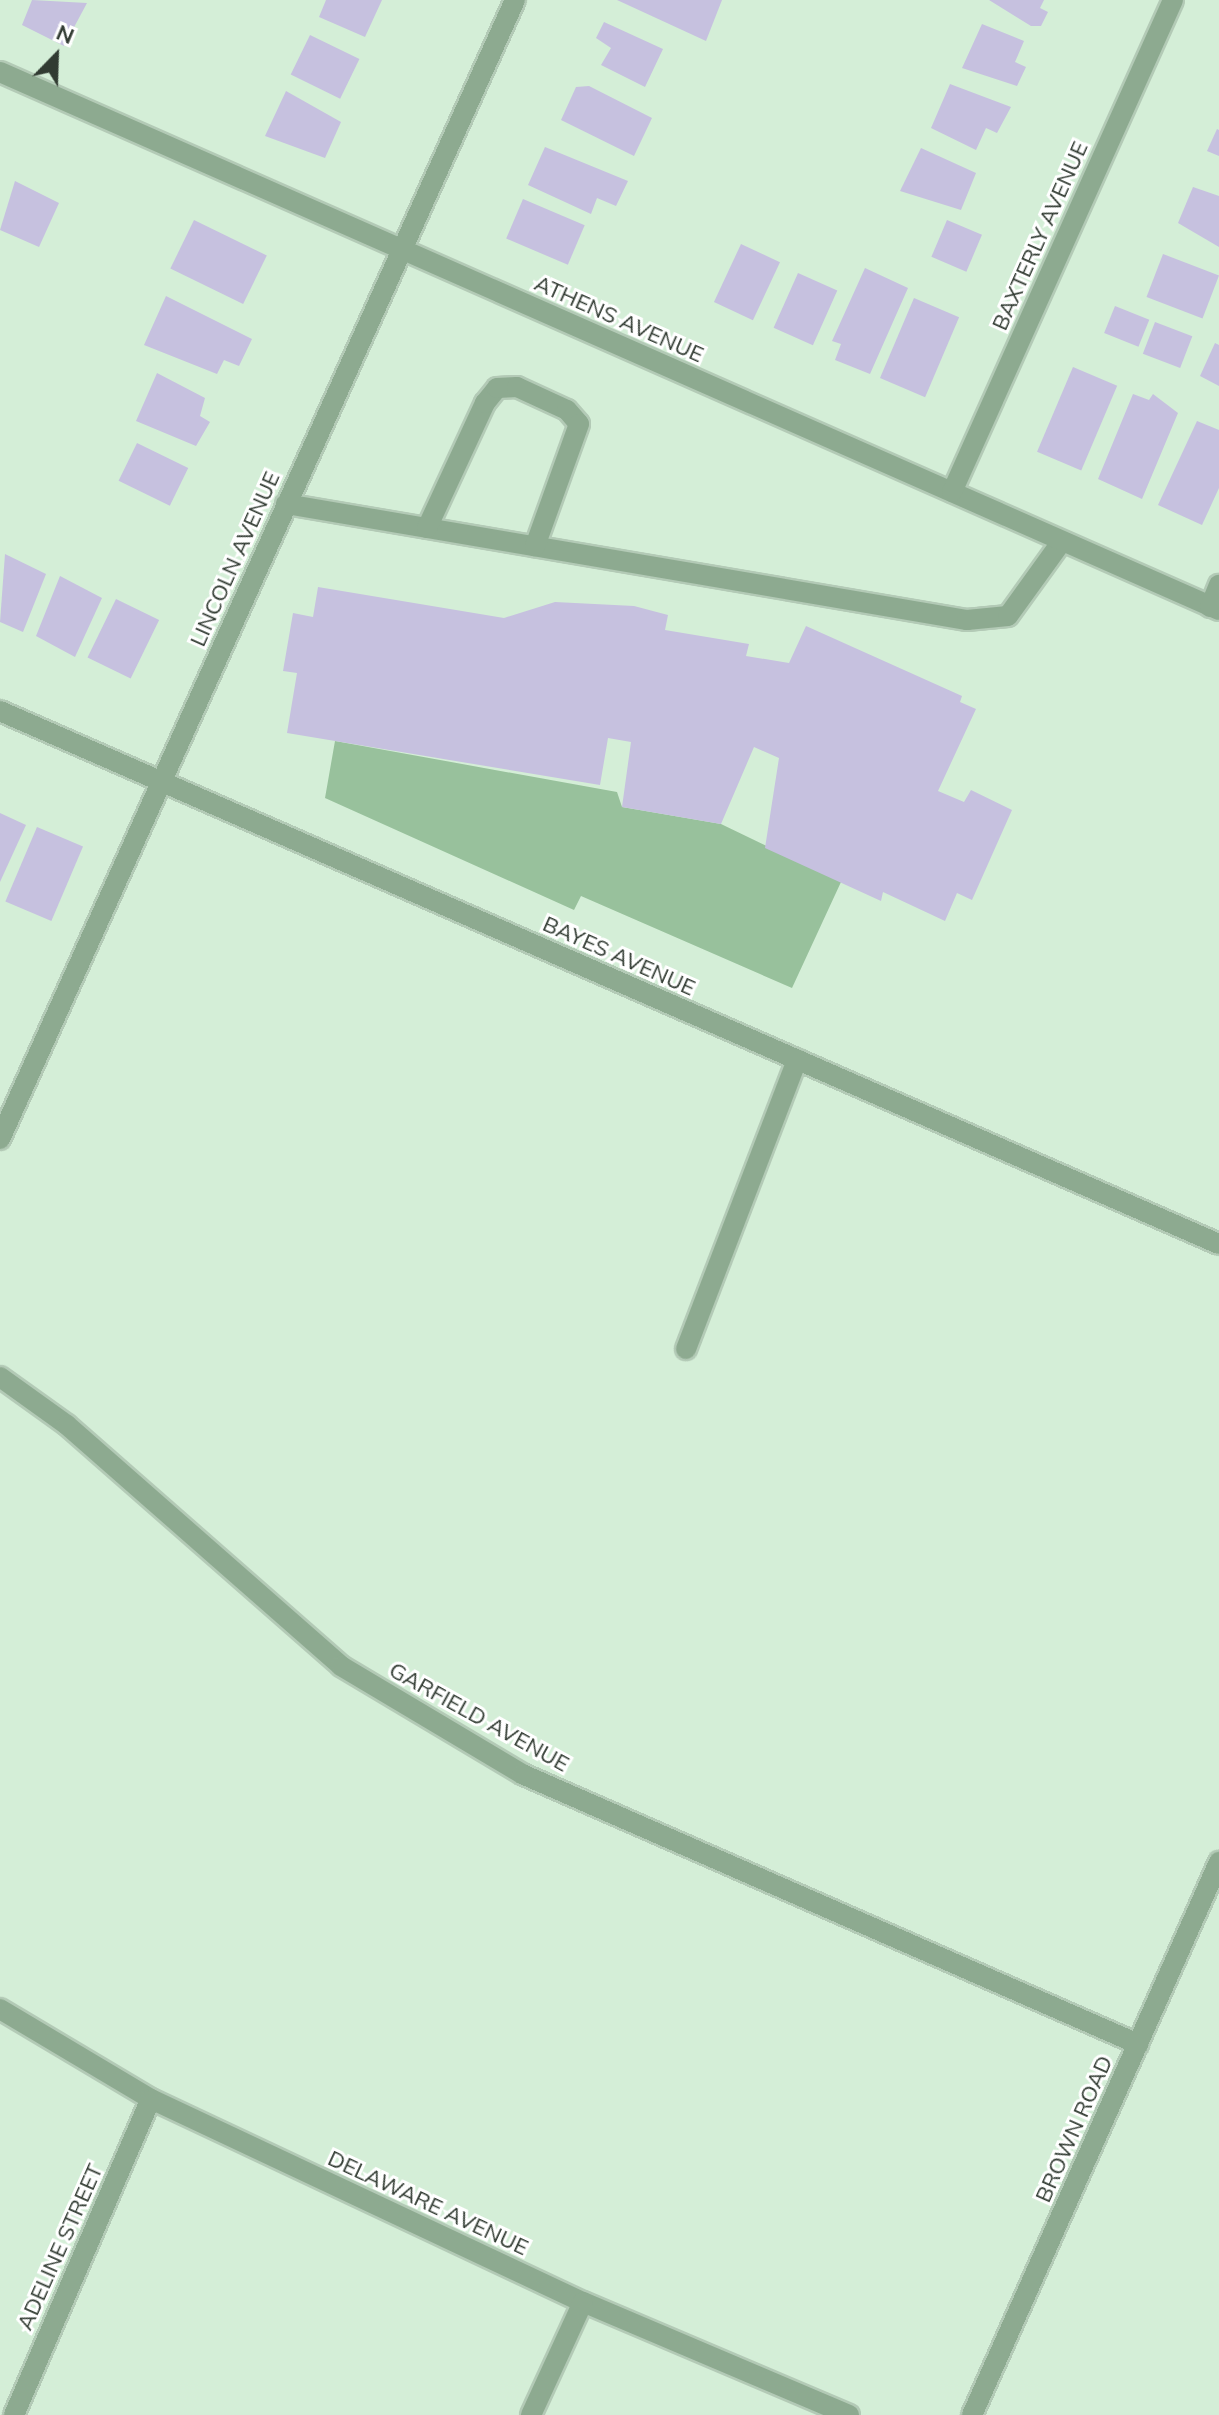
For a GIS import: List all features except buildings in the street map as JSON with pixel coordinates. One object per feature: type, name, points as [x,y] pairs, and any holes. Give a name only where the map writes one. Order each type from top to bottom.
[{"type":"street","name":"LINCOLN AVENUE","points":[[0,1139],[515,0]]},
{"type":"street","name":"BAXTERLY AVENUE","points":[[952,492],[1173,0]]},
{"type":"street","name":"ATHENS AVENUE","points":[[0,72],[1215,608]]},
{"type":"street","points":[[427,528],[485,403],[497,388],[517,387],[567,410],[579,424],[535,546]]},
{"type":"street","points":[[286,504],[967,620],[1008,616],[1062,541]]},
{"type":"street","points":[[1215,608],[1219,585]]},
{"type":"street","name":"BAYES AVENUE","points":[[0,711],[1219,1244]]},
{"type":"street","points":[[686,1349],[797,1060]]},
{"type":"street","name":"GARFIELD AVENUE","points":[[0,1377],[67,1425],[341,1666],[522,1774],[1138,2044]]},
{"type":"street","name":"BROWN ROAD","points":[[972,2415],[1219,1862]]},
{"type":"street","name":"DELAWARE AVENUE","points":[[0,2009],[151,2099],[583,2302],[849,2415]]},
{"type":"street","name":"ADELINE STREET","points":[[14,2415],[151,2099]]},
{"type":"street","points":[[531,2415],[583,2302]]},
{"type":"green space","points":[[335,741],[617,792],[622,807],[721,824],[841,882],[792,988],[581,896],[574,910],[325,798]]}]
